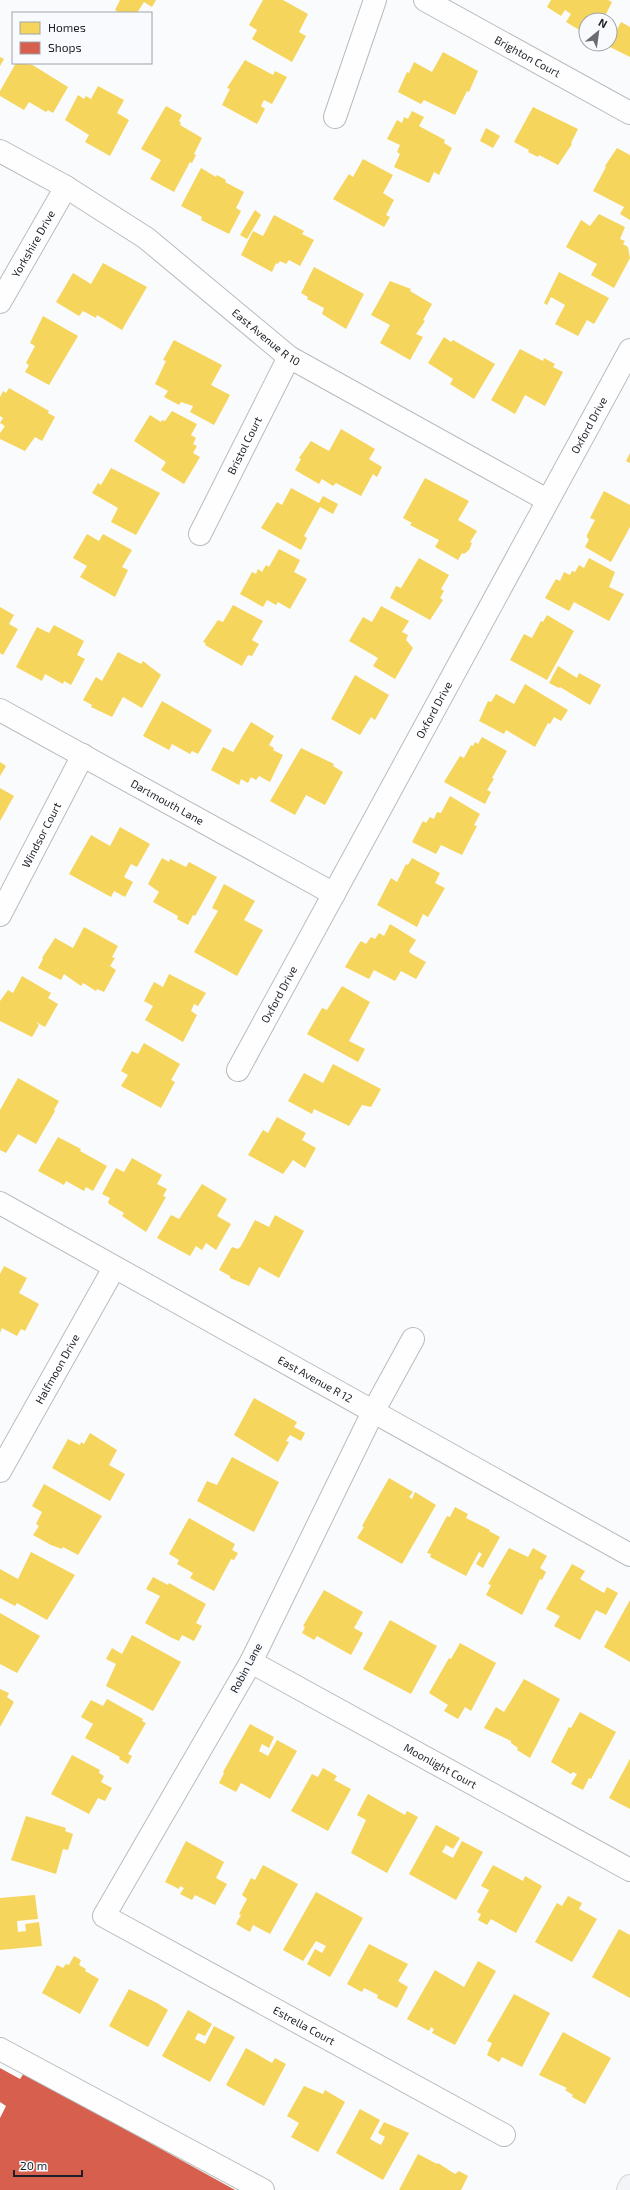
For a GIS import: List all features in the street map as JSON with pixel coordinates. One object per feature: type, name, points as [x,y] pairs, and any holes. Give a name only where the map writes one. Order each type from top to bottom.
[{"type":"main road","points":[[628,2190],[630,2186]]},
{"type":"street","points":[[335,117],[375,0]]},
{"type":"street","name":"Brighton Court","points":[[425,0],[630,113]]},
{"type":"street","name":"East Avenue R 10","points":[[0,151],[66,186],[146,238],[289,357],[547,500]]},
{"type":"street","name":"Yorkshire Drive","points":[[0,302],[66,186]]},
{"type":"street","name":"Oxford Drive","points":[[238,1070],[630,350]]},
{"type":"street","name":"Bristol Court","points":[[200,534],[289,357]]},
{"type":"street","name":"Dartmouth Lane","points":[[0,710],[334,894]]},
{"type":"street","name":"Windsor Court","points":[[0,915],[83,755]]},
{"type":"street","name":"East Avenue R 12","points":[[0,1203],[630,1555]]},
{"type":"street","name":"Halfmoon Drive","points":[[0,1471],[114,1268]]},
{"type":"street","name":"Robin Lane","points":[[104,1916],[251,1662],[373,1412],[412,1339]]},
{"type":"street","name":"Moonlight Court","points":[[251,1662],[630,1870]]},
{"type":"street","name":"Estrella Court","points":[[104,1916],[504,2135]]},
{"type":"street","points":[[0,2049],[263,2190]]},
{"type":"building: Homes","points":[[120,0],[156,0],[152,7],[144,2],[138,12],[118,12],[115,10]]},
{"type":"building: Homes","points":[[263,0],[283,0],[308,14],[299,32],[306,36],[292,62],[252,39],[257,30],[249,25]]},
{"type":"building: Homes","points":[[551,0],[608,0],[612,2],[607,12],[578,12],[578,29],[566,22],[571,14],[565,10],[561,16],[547,7]]},
{"type":"building: Homes","points":[[621,22],[630,27],[630,57],[618,51],[618,28]]},
{"type":"building: Homes","points":[[443,52],[478,71],[469,92],[467,91],[455,115],[424,100],[421,104],[398,92],[407,72],[409,73],[414,62],[432,72]]},
{"type":"building: Homes","points":[[0,57],[4,59],[0,66]]},
{"type":"building: Homes","points":[[245,60],[273,75],[275,71],[287,77],[272,104],[264,100],[261,106],[265,109],[257,124],[222,105],[230,89],[227,88]]},
{"type":"building: Homes","points":[[15,64],[31,64],[68,87],[53,113],[48,110],[46,112],[29,102],[24,110],[0,96],[0,91]]},
{"type":"building: Homes","points":[[98,86],[124,100],[117,113],[129,120],[110,156],[85,142],[89,135],[65,120],[78,95],[84,99],[86,96],[91,99]]},
{"type":"building: Homes","points":[[166,106],[182,115],[179,121],[181,123],[180,125],[202,138],[194,154],[196,155],[192,163],[190,162],[174,192],[150,179],[161,160],[141,149]]},
{"type":"building: Homes","points":[[533,107],[578,129],[571,143],[572,144],[558,165],[539,155],[538,157],[528,152],[529,150],[514,142]]},
{"type":"building: Homes","points":[[412,111],[424,117],[419,126],[445,140],[444,143],[452,148],[439,175],[434,172],[429,183],[394,167],[400,154],[397,152],[400,145],[387,139],[397,120],[402,123],[404,117],[408,119]]},
{"type":"building: Homes","points":[[486,128],[500,136],[493,148],[480,141]]},
{"type":"building: Homes","points":[[617,148],[630,155],[630,220],[620,214],[624,207],[593,191],[606,167],[605,166]]},
{"type":"building: Homes","points":[[363,159],[393,175],[383,193],[394,200],[386,215],[390,217],[384,227],[333,199],[349,174],[353,177]]},
{"type":"building: Homes","points":[[201,168],[216,177],[217,175],[226,180],[225,182],[244,192],[236,208],[241,211],[229,234],[201,220],[202,217],[181,206]]},
{"type":"building: Homes","points":[[255,210],[261,215],[247,239],[240,235]]},
{"type":"building: Homes","points":[[599,214],[625,227],[620,239],[625,241],[623,244],[628,247],[630,258],[614,288],[591,275],[597,264],[566,247],[581,220],[590,226]]},
{"type":"building: Homes","points":[[274,215],[304,231],[302,234],[314,240],[300,266],[289,260],[286,264],[280,261],[278,264],[276,263],[272,272],[241,255],[253,231],[263,236]]},
{"type":"building: Homes","points":[[103,263],[147,287],[122,330],[97,315],[96,318],[83,311],[79,316],[56,302],[73,273],[91,284]]},
{"type":"building: Homes","points":[[314,267],[364,294],[346,329],[322,314],[324,308],[307,299],[308,297],[301,293]]},
{"type":"building: Homes","points":[[559,272],[609,298],[594,324],[587,320],[578,336],[555,324],[565,305],[551,297],[547,305],[544,303]]},
{"type":"building: Homes","points":[[390,281],[411,289],[410,291],[432,304],[423,320],[425,321],[416,334],[423,337],[410,360],[380,343],[390,325],[371,315]]},
{"type":"building: Homes","points":[[43,316],[78,336],[49,385],[25,372],[29,365],[26,363],[35,346],[30,343]]},
{"type":"building: Homes","points":[[444,337],[451,342],[453,340],[495,364],[474,399],[450,384],[453,379],[428,363]]},
{"type":"building: Homes","points":[[174,340],[222,365],[211,385],[230,395],[214,425],[190,412],[193,406],[181,402],[179,405],[164,397],[168,391],[155,384],[166,361],[163,360]]},
{"type":"building: Homes","points":[[520,349],[543,361],[544,358],[555,364],[553,367],[563,372],[545,406],[525,395],[515,414],[491,400]]},
{"type":"building: Homes","points":[[9,388],[49,411],[48,413],[55,417],[42,441],[35,437],[25,451],[0,439],[0,433],[5,426],[0,423],[3,418],[0,416],[0,397],[3,391],[6,393]]},
{"type":"building: Homes","points":[[172,411],[197,424],[191,435],[196,438],[193,444],[197,446],[193,453],[200,457],[184,484],[161,470],[166,462],[134,441],[150,415],[161,422],[162,420],[165,421]]},
{"type":"building: Homes","points":[[341,429],[375,449],[369,459],[382,467],[377,477],[373,474],[361,496],[336,483],[333,486],[322,479],[319,484],[295,470],[301,459],[299,458],[311,441],[329,451]]},
{"type":"building: Homes","points":[[630,453],[630,463],[626,461]]},
{"type":"building: Homes","points":[[111,468],[160,493],[136,535],[111,522],[118,508],[92,493],[98,483],[101,485]]},
{"type":"building: Homes","points":[[425,478],[469,501],[458,520],[477,531],[470,542],[472,543],[469,550],[464,554],[462,553],[458,560],[435,547],[439,540],[410,525],[412,523],[403,518]]},
{"type":"building: Homes","points":[[291,488],[319,503],[323,496],[338,504],[333,514],[320,507],[304,536],[307,538],[301,550],[261,528],[277,502],[282,505]]},
{"type":"building: Homes","points":[[604,491],[630,505],[630,527],[611,562],[585,547],[589,539],[587,538],[587,535],[595,520],[590,518]]},
{"type":"building: Homes","points":[[87,534],[99,541],[103,534],[132,550],[122,567],[128,570],[115,597],[80,577],[87,566],[73,558]]},
{"type":"building: Homes","points":[[279,549],[300,560],[294,572],[307,579],[290,609],[278,602],[276,605],[267,600],[263,607],[240,594],[252,572],[256,574],[258,569],[262,572],[266,565],[269,567]]},
{"type":"building: Homes","points":[[419,558],[449,575],[441,589],[444,591],[440,598],[443,600],[430,620],[390,598],[396,586],[401,588]]},
{"type":"building: Homes","points":[[589,558],[615,572],[609,587],[624,594],[609,621],[574,602],[569,611],[545,598],[556,579],[560,581],[564,572],[570,575],[572,571],[575,572],[579,565],[584,568]]},
{"type":"building: Homes","points":[[233,605],[263,621],[252,640],[259,644],[252,656],[248,655],[242,666],[205,645],[206,643],[203,642],[218,620],[223,622]]},
{"type":"building: Homes","points":[[381,606],[409,621],[402,632],[408,635],[406,640],[413,648],[395,679],[373,666],[378,658],[349,641],[363,617],[372,622]]},
{"type":"building: Homes","points":[[0,607],[14,615],[9,624],[18,629],[3,655],[0,653]]},
{"type":"building: Homes","points":[[547,615],[574,631],[547,680],[510,660],[524,634],[532,638],[541,621],[543,622]]},
{"type":"building: Homes","points":[[54,625],[84,641],[77,655],[85,659],[71,685],[64,681],[63,684],[45,674],[42,681],[16,667],[37,627],[49,633]]},
{"type":"building: Homes","points":[[118,652],[141,664],[143,661],[161,675],[142,708],[123,697],[112,717],[91,707],[92,705],[83,700],[96,677],[102,681]]},
{"type":"building: Homes","points":[[558,666],[577,678],[579,673],[601,685],[590,705],[560,687],[559,688],[549,683]]},
{"type":"building: Homes","points":[[355,675],[389,695],[375,720],[371,717],[360,735],[331,719]]},
{"type":"building: Homes","points":[[525,684],[568,710],[561,721],[554,717],[550,724],[548,723],[535,747],[506,730],[504,734],[479,721],[488,701],[491,702],[496,694],[514,704]]},
{"type":"building: Homes","points":[[162,701],[212,730],[198,754],[192,751],[190,754],[172,744],[169,750],[143,736]]},
{"type":"building: Homes","points":[[251,722],[274,736],[269,745],[274,748],[273,750],[283,755],[270,782],[259,776],[256,780],[251,777],[248,783],[241,779],[239,785],[211,770],[223,747],[233,752]]},
{"type":"building: Homes","points":[[482,737],[507,751],[492,778],[494,779],[487,790],[491,792],[485,804],[444,782],[460,756],[464,758],[471,745],[473,746],[475,742],[478,744]]},
{"type":"building: Homes","points":[[301,748],[334,764],[333,766],[343,772],[325,805],[306,795],[295,815],[270,801]]},
{"type":"building: Homes","points":[[0,762],[6,766],[0,776]]},
{"type":"building: Homes","points":[[0,788],[14,796],[0,821]]},
{"type":"building: Homes","points":[[450,796],[480,814],[474,825],[477,826],[462,855],[441,845],[436,854],[412,842],[423,821],[426,823],[430,817],[434,819],[437,812],[441,813]]},
{"type":"building: Homes","points":[[120,827],[150,844],[137,867],[131,864],[124,877],[133,882],[125,897],[114,891],[111,897],[69,874],[91,835],[110,846]]},
{"type":"building: Homes","points":[[162,858],[169,862],[170,859],[186,867],[189,862],[217,877],[195,916],[193,915],[188,925],[177,919],[178,916],[153,902],[159,892],[148,884]]},
{"type":"building: Homes","points":[[412,858],[440,873],[435,883],[445,888],[428,917],[423,914],[417,927],[377,905],[391,878],[397,882],[406,864],[408,865]]},
{"type":"building: Homes","points":[[224,884],[255,901],[244,920],[263,930],[237,976],[194,952],[218,911],[212,908]]},
{"type":"building: Homes","points":[[390,924],[416,940],[409,951],[426,962],[416,979],[401,971],[395,981],[374,970],[369,979],[345,967],[361,941],[366,944],[371,937],[375,939],[379,933],[384,936]]},
{"type":"building: Homes","points":[[84,927],[118,946],[112,957],[115,958],[110,966],[116,970],[104,992],[97,989],[96,991],[83,983],[81,986],[64,974],[61,980],[38,968],[43,959],[42,958],[55,938],[73,948]]},
{"type":"building: Homes","points":[[169,974],[206,993],[198,1006],[194,1004],[191,1011],[197,1015],[183,1042],[145,1020],[153,1006],[144,1001],[154,982],[163,987]]},
{"type":"building: Homes","points":[[22,976],[51,993],[48,998],[58,1004],[45,1027],[36,1022],[39,1025],[32,1037],[0,1021],[0,1001],[8,990],[13,993]]},
{"type":"building: Homes","points":[[342,986],[370,1002],[349,1041],[365,1049],[358,1062],[307,1034],[322,1008],[327,1010]]},
{"type":"building: Homes","points":[[144,1043],[180,1064],[171,1080],[175,1082],[161,1108],[121,1086],[128,1075],[121,1071],[132,1051],[138,1054]]},
{"type":"building: Homes","points":[[333,1064],[381,1089],[371,1107],[362,1105],[349,1126],[314,1109],[312,1114],[288,1101],[304,1073],[323,1083]]},
{"type":"building: Homes","points":[[18,1078],[59,1101],[36,1144],[18,1134],[6,1153],[0,1150],[0,1110]]},
{"type":"building: Homes","points":[[277,1117],[306,1133],[302,1140],[316,1148],[305,1168],[293,1160],[283,1174],[248,1155],[263,1130],[268,1133]]},
{"type":"building: Homes","points":[[58,1137],[81,1149],[80,1151],[107,1166],[93,1191],[86,1187],[84,1191],[66,1181],[64,1185],[38,1171]]},
{"type":"building: Homes","points":[[132,1158],[162,1175],[157,1184],[167,1189],[163,1196],[166,1197],[146,1232],[122,1216],[124,1213],[109,1204],[108,1202],[110,1198],[102,1194],[116,1168],[124,1172]]},
{"type":"building: Homes","points":[[202,1184],[227,1199],[217,1216],[231,1224],[216,1250],[206,1243],[202,1250],[196,1246],[190,1256],[157,1238],[171,1215],[179,1219]]},
{"type":"building: Homes","points":[[275,1215],[304,1231],[279,1278],[259,1267],[249,1286],[230,1278],[230,1276],[219,1270],[232,1247],[238,1249],[241,1246],[255,1220],[269,1227]]},
{"type":"building: Homes","points":[[4,1266],[27,1278],[19,1293],[39,1304],[25,1331],[21,1329],[17,1336],[2,1328],[0,1333],[0,1274]]},
{"type":"building: Homes","points":[[254,1398],[297,1422],[294,1427],[305,1433],[301,1441],[290,1435],[286,1441],[289,1442],[278,1462],[234,1435]]},
{"type":"building: Homes","points":[[90,1433],[117,1450],[109,1465],[125,1474],[110,1501],[52,1468],[68,1439],[80,1445],[81,1442],[84,1444]]},
{"type":"building: Homes","points":[[232,1457],[279,1482],[254,1532],[197,1501],[207,1481],[217,1485]]},
{"type":"building: Homes","points":[[389,1478],[413,1492],[409,1497],[412,1499],[415,1492],[436,1505],[402,1564],[357,1538],[364,1527],[362,1526]]},
{"type":"building: Homes","points":[[44,1484],[102,1516],[78,1555],[63,1547],[62,1549],[51,1545],[33,1535],[39,1526],[36,1524],[42,1512],[32,1506]]},
{"type":"building: Homes","points":[[455,1507],[468,1514],[466,1518],[490,1530],[489,1531],[500,1537],[483,1568],[476,1564],[482,1554],[479,1552],[466,1576],[430,1557],[431,1554],[427,1553],[447,1516],[450,1517]]},
{"type":"building: Homes","points":[[189,1518],[235,1544],[232,1550],[238,1553],[234,1560],[231,1559],[214,1591],[190,1578],[193,1573],[177,1564],[179,1560],[169,1554]]},
{"type":"building: Homes","points":[[509,1548],[528,1557],[533,1548],[547,1556],[540,1568],[546,1572],[542,1580],[540,1579],[522,1615],[486,1595],[491,1585],[488,1584]]},
{"type":"building: Homes","points":[[31,1552],[75,1575],[47,1620],[17,1603],[15,1606],[0,1598],[0,1569],[18,1579]]},
{"type":"building: Homes","points":[[572,1564],[585,1571],[580,1579],[604,1593],[607,1587],[618,1593],[606,1615],[596,1610],[580,1640],[554,1626],[560,1616],[546,1609]]},
{"type":"building: Homes","points":[[153,1577],[168,1585],[169,1583],[206,1604],[196,1623],[202,1626],[194,1641],[182,1635],[179,1641],[145,1623],[160,1596],[146,1589]]},
{"type":"building: Homes","points":[[324,1590],[363,1612],[354,1628],[363,1633],[351,1655],[317,1636],[314,1640],[302,1633],[305,1627],[303,1626]]},
{"type":"building: Homes","points":[[630,1600],[630,1662],[604,1647]]},
{"type":"building: Homes","points":[[0,1613],[40,1636],[17,1673],[0,1664]]},
{"type":"building: Homes","points":[[390,1620],[437,1646],[411,1694],[363,1669]]},
{"type":"building: Homes","points":[[132,1635],[181,1662],[153,1711],[106,1686],[116,1664],[106,1659],[112,1648],[122,1654]]},
{"type":"building: Homes","points":[[460,1643],[496,1663],[471,1711],[465,1707],[458,1719],[444,1711],[448,1705],[429,1693],[449,1658],[451,1659]]},
{"type":"building: Homes","points":[[524,1679],[560,1699],[530,1758],[517,1750],[518,1748],[511,1743],[511,1741],[484,1728],[496,1707],[504,1712]]},
{"type":"building: Homes","points":[[0,1689],[9,1693],[7,1697],[14,1702],[0,1727]]},
{"type":"building: Homes","points":[[107,1699],[143,1719],[142,1721],[146,1723],[128,1754],[132,1756],[128,1764],[119,1759],[120,1757],[85,1738],[93,1724],[81,1717],[91,1700],[103,1706]]},
{"type":"building: Homes","points":[[580,1712],[616,1732],[591,1779],[589,1778],[583,1790],[571,1784],[577,1774],[573,1772],[571,1774],[551,1762],[569,1727],[571,1728]]},
{"type":"building: Homes","points":[[250,1724],[274,1737],[269,1748],[262,1744],[259,1751],[268,1756],[277,1740],[297,1751],[270,1799],[241,1783],[236,1792],[219,1783],[224,1773],[223,1772]]},
{"type":"building: Homes","points":[[72,1755],[100,1770],[99,1773],[104,1776],[101,1782],[112,1788],[105,1801],[98,1798],[89,1814],[51,1794]]},
{"type":"building: Homes","points":[[630,1759],[630,1809],[609,1798]]},
{"type":"building: Homes","points":[[323,1768],[337,1776],[334,1780],[351,1789],[328,1831],[291,1811],[312,1774],[318,1777]]},
{"type":"building: Homes","points":[[368,1794],[405,1815],[407,1811],[418,1817],[387,1873],[351,1853],[366,1820],[357,1815]]},
{"type":"building: Homes","points":[[26,1816],[66,1828],[65,1831],[73,1834],[68,1850],[63,1849],[56,1874],[11,1860]]},
{"type":"building: Homes","points":[[436,1825],[460,1838],[453,1849],[446,1845],[442,1852],[453,1858],[462,1841],[483,1852],[456,1900],[409,1874]]},
{"type":"building: Homes","points":[[186,1841],[224,1862],[216,1878],[227,1884],[215,1905],[195,1895],[192,1900],[180,1894],[184,1888],[180,1886],[179,1889],[165,1882]]},
{"type":"building: Homes","points":[[263,1865],[298,1884],[270,1934],[253,1925],[250,1932],[236,1924],[241,1915],[239,1914],[247,1899],[242,1895],[251,1878],[255,1880]]},
{"type":"building: Homes","points":[[493,1865],[523,1881],[525,1876],[542,1886],[516,1933],[491,1919],[487,1925],[478,1920],[481,1914],[477,1912],[489,1890],[481,1886]]},
{"type":"building: Homes","points":[[316,1892],[363,1918],[330,1977],[307,1964],[315,1949],[322,1953],[326,1946],[316,1941],[303,1961],[283,1950]]},
{"type":"building: Homes","points":[[35,1895],[38,1919],[17,1921],[18,1932],[26,1931],[25,1924],[39,1922],[42,1946],[0,1950],[0,1898]]},
{"type":"building: Homes","points":[[568,1896],[582,1903],[579,1909],[597,1919],[572,1962],[535,1942],[557,1903],[562,1906]]},
{"type":"building: Homes","points":[[619,1929],[630,1935],[630,1998],[592,1977]]},
{"type":"building: Homes","points":[[369,1944],[408,1964],[398,1981],[408,1987],[397,2008],[377,1998],[378,1995],[364,1988],[362,1992],[347,1984]]},
{"type":"building: Homes","points":[[74,1956],[81,1960],[79,1965],[86,1969],[85,1971],[99,1979],[80,2014],[42,1993],[57,1965],[63,1968],[66,1964],[69,1965]]},
{"type":"building: Homes","points":[[478,1961],[496,1971],[455,2045],[432,2033],[434,2029],[431,2027],[429,2031],[407,2019],[435,1970],[464,1987]]},
{"type":"building: Homes","points":[[129,1989],[168,2010],[148,2047],[109,2026]]},
{"type":"building: Homes","points":[[514,1994],[550,2013],[522,2067],[502,2057],[499,2062],[487,2055],[492,2043],[487,2041]]},
{"type":"building: Homes","points":[[188,2010],[212,2024],[205,2036],[198,2033],[195,2039],[205,2044],[214,2026],[235,2037],[210,2082],[162,2056]]},
{"type":"building: Homes","points":[[563,2032],[611,2058],[585,2104],[572,2097],[573,2095],[565,2090],[567,2088],[539,2075]]},
{"type":"building: Homes","points":[[246,2048],[272,2063],[275,2058],[286,2064],[264,2106],[226,2085]]},
{"type":"building: Homes","points":[[304,2086],[323,2094],[325,2090],[345,2102],[318,2152],[291,2137],[299,2123],[287,2116]]},
{"type":"building: Homes","points":[[360,2109],[380,2120],[370,2139],[381,2145],[385,2137],[378,2133],[384,2122],[409,2133],[383,2180],[336,2153]]},
{"type":"building: Homes","points":[[418,2154],[437,2164],[438,2163],[455,2174],[459,2171],[468,2176],[461,2190],[399,2190]]},
{"type":"building: Shops","points":[[0,2068],[20,2079],[24,2073],[235,2190],[0,2190],[0,2118],[6,2106],[0,2102]]}]
